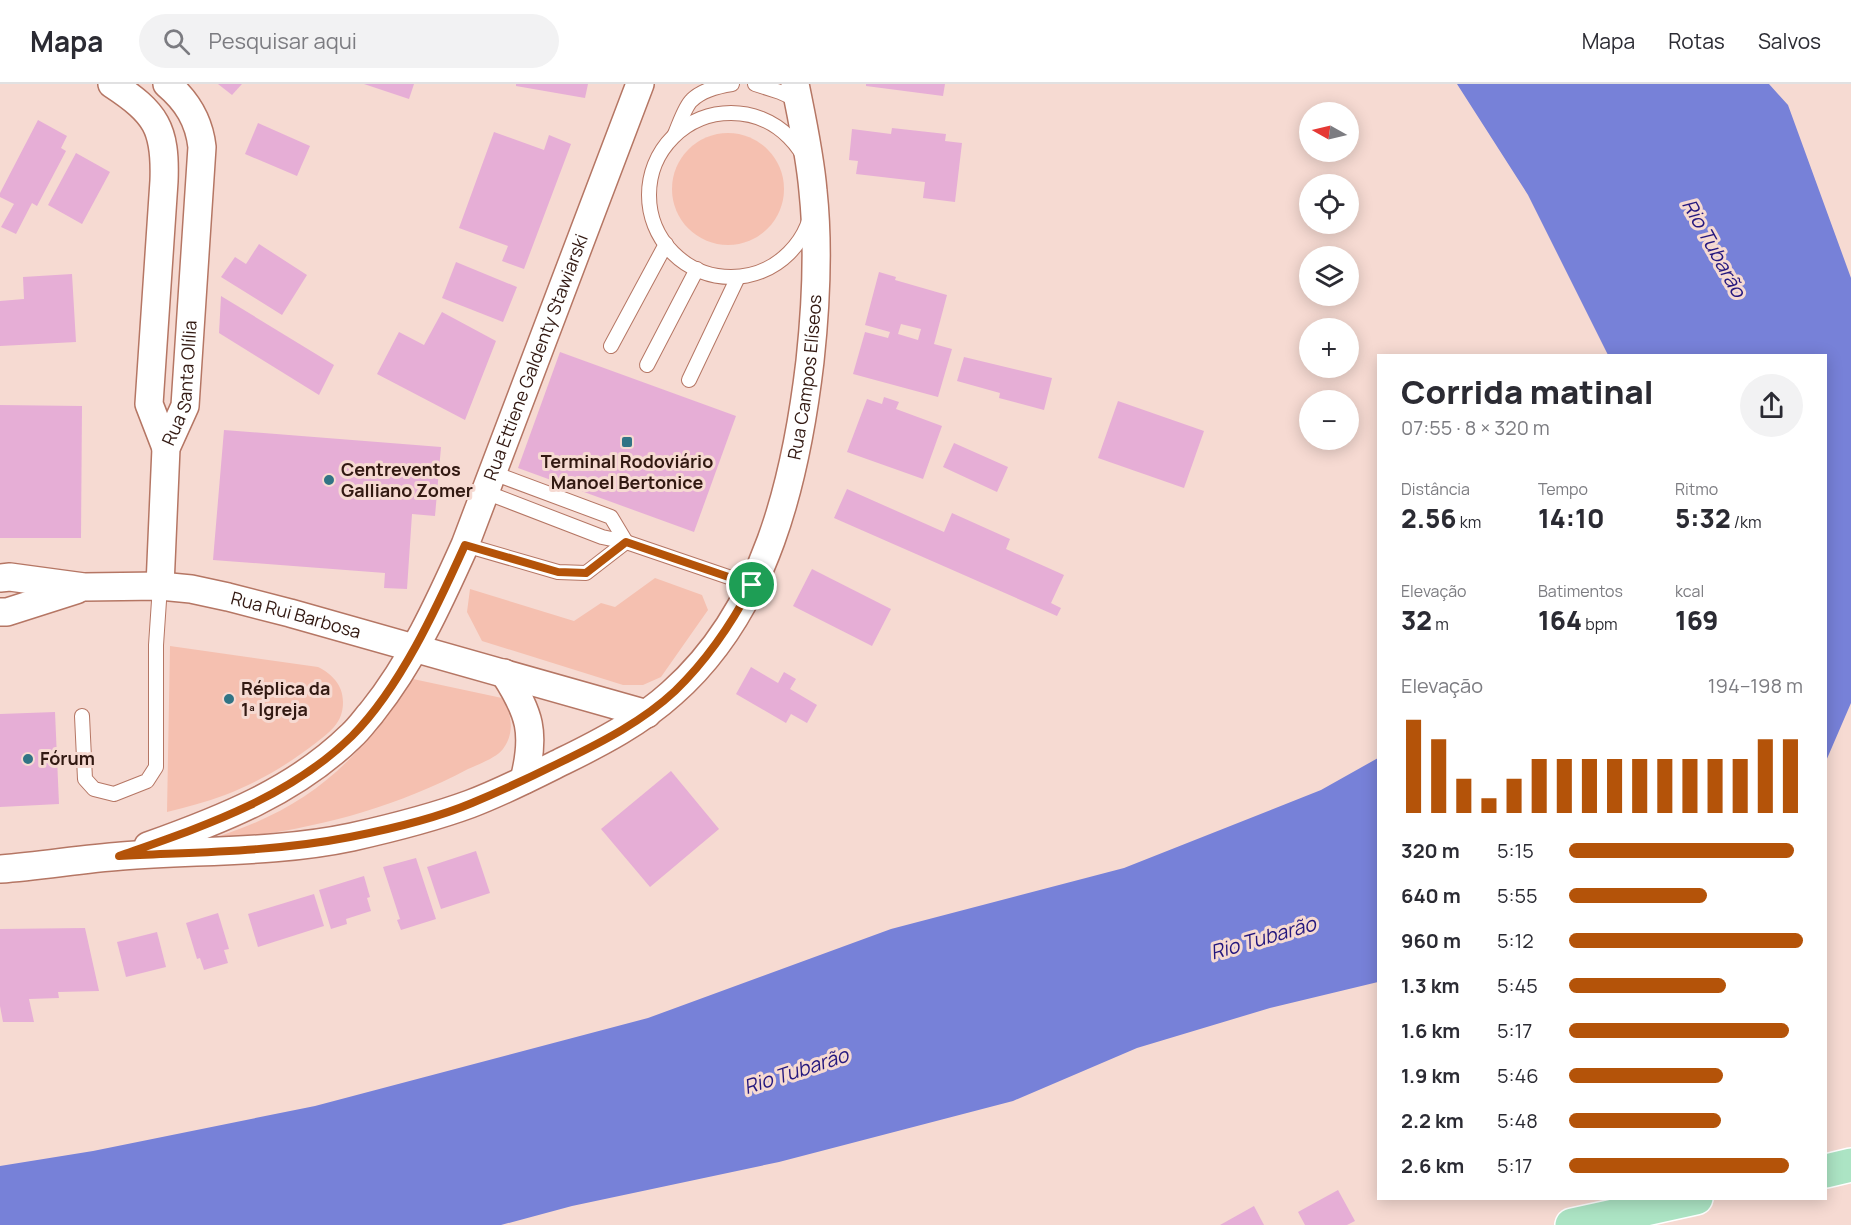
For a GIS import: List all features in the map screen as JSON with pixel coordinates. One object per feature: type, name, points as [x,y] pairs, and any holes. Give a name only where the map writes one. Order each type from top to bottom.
[{"type":"main road","points":[[1827,1171],[1851,1165]]},
{"type":"main road","points":[[1572,1225],[1687,1200]]},
{"type":"street","name":"Rua Santa Olília","points":[[112,84],[144,107],[154,119],[164,148],[165,165],[149,404],[166,448]]},
{"type":"street","name":"Rua Santa Olília","points":[[166,448],[185,406],[201,155],[200,131],[196,120],[177,92],[167,84]]},
{"type":"street","name":"Rua Ettiene Galdenty Stawiarski","points":[[119,856],[238,811],[281,789],[323,761],[353,735],[382,699],[414,648],[465,545],[640,84]]},
{"type":"street","name":"Rua Campos Elíseos","points":[[647,714],[675,691],[711,652],[736,616],[774,536],[792,474],[805,403],[814,324],[816,253],[814,192],[796,92]]},
{"type":"street","points":[[160,132],[196,120]]},
{"type":"street","points":[[160,586],[166,448]]},
{"type":"street","name":"Rua Rui Barbosa","points":[[0,578],[10,577],[84,587],[160,586],[190,589],[228,597],[647,714]]},
{"type":"street","name":"Rua Rui Barbosa","points":[[0,612],[7,612],[84,587]]},
{"type":"street","points":[[504,673],[523,706],[529,723],[530,758],[524,780]]},
{"type":"street","points":[[0,869],[119,856],[279,847],[349,838],[415,822],[471,804],[611,736],[647,714]]},
{"type":"lane","points":[[674,136],[693,122],[715,113],[739,112],[762,118],[782,130],[799,147],[809,168],[814,192],[811,213],[804,232],[792,250],[777,263],[758,273],[738,277],[717,276],[697,269],[680,259],[666,244],[656,227],[651,208],[650,188],[653,169],[661,152],[674,136],[691,100],[720,86],[732,84]]},
{"type":"lane","points":[[755,84],[796,92]]},
{"type":"lane","points":[[611,346],[666,244]]},
{"type":"lane","points":[[647,365],[697,269]]},
{"type":"lane","points":[[689,380],[738,277]]},
{"type":"lane","points":[[489,482],[611,517],[626,542]]},
{"type":"lane","points":[[489,482],[602,537],[626,542],[752,585]]},
{"type":"lane","points":[[465,545],[558,572],[586,573],[626,542]]},
{"type":"lane","points":[[82,716],[85,780],[94,789],[114,794],[147,781],[156,767],[156,645],[160,586]]},
{"type":"shaded area","points":[[728,133],[749,138],[767,150],[779,168],[784,189],[779,210],[767,228],[749,240],[728,245],[707,240],[689,228],[677,210],[672,189],[677,168],[689,150],[707,138]]},
{"type":"shaded area","points":[[655,578],[702,595],[708,610],[661,677],[643,685],[623,685],[482,641],[467,612],[470,589],[574,621],[601,603],[615,607]]},
{"type":"shaded area","points":[[170,646],[318,667],[328,673],[339,685],[343,702],[341,716],[334,727],[321,739],[261,779],[218,798],[167,812]]},
{"type":"shaded area","points":[[413,679],[502,698],[511,724],[509,737],[503,749],[487,760],[436,785],[371,810],[305,827],[201,842],[267,817],[320,785],[344,765],[366,741]]},
{"type":"water","name":"Rio Tubarão","points":[[1457,84],[1769,84],[1788,105],[1851,278],[1851,703],[1827,759],[1827,354],[1608,354],[1528,195]]},
{"type":"water","name":"Rio Tubarão","points":[[1377,759],[1377,982],[1270,1008],[1137,1048],[1013,1101],[779,1162],[572,1206],[501,1225],[0,1225],[0,1166],[93,1151],[315,1106],[648,1018],[891,929],[1124,868],[1321,790]]},
{"type":"building","points":[[218,84],[242,84],[232,95]]},
{"type":"building","points":[[364,84],[414,84],[409,99]]},
{"type":"building","points":[[516,84],[588,84],[585,98],[516,86]]},
{"type":"building","points":[[866,84],[945,84],[943,96],[866,86]]},
{"type":"building","points":[[38,120],[67,136],[61,148],[66,151],[37,206],[32,203],[16,234],[1,227],[14,204],[0,197],[0,193]]},
{"type":"building","points":[[258,123],[310,146],[297,176],[245,154]]},
{"type":"building","points":[[892,128],[946,134],[945,141],[962,143],[955,202],[923,198],[925,182],[856,174],[858,161],[849,160],[852,129],[891,134]]},
{"type":"building","points":[[494,132],[544,150],[549,135],[571,144],[524,269],[502,261],[508,246],[459,228]]},
{"type":"building","points":[[76,153],[110,172],[82,224],[48,205]]},
{"type":"building","points":[[259,244],[307,275],[282,315],[221,277],[235,257],[246,264]]},
{"type":"building","points":[[456,262],[517,287],[503,322],[442,298]]},
{"type":"building","points":[[879,272],[896,277],[895,280],[947,295],[934,344],[952,349],[938,397],[853,374],[865,332],[888,338],[890,332],[865,325]],"holes":[[[901,324],[921,329],[918,340],[898,334]]]},
{"type":"building","points":[[72,274],[76,342],[0,346],[0,301],[24,299],[23,277]]},
{"type":"building","points":[[221,296],[334,365],[319,395],[219,333]]},
{"type":"building","points":[[442,312],[496,341],[465,420],[377,374],[399,332],[424,345]]},
{"type":"building","name":"Terminal Rodoviário Manoel Bertonice","points":[[560,352],[736,416],[694,532],[518,468]]},
{"type":"building","points":[[964,357],[1052,378],[1044,410],[999,398],[1000,393],[957,381]]},
{"type":"building","points":[[884,397],[899,402],[896,409],[942,426],[923,479],[847,452],[867,399],[882,404]]},
{"type":"building","points":[[1118,401],[1204,431],[1184,488],[1098,458]]},
{"type":"building","points":[[0,405],[82,406],[81,538],[0,538]]},
{"type":"building","name":"Centreventos Galliano Zomer","points":[[224,430],[441,447],[435,516],[412,514],[407,589],[384,588],[385,573],[213,560]]},
{"type":"building","points":[[954,443],[1008,467],[997,492],[943,467]]},
{"type":"building","points":[[847,489],[944,532],[952,513],[1010,539],[1006,549],[1064,575],[1051,603],[1061,608],[1057,616],[834,518]]},
{"type":"building","points":[[812,569],[891,609],[872,646],[793,606]]},
{"type":"building","points":[[751,667],[778,683],[784,672],[796,679],[790,689],[817,705],[807,723],[791,714],[786,723],[736,694]]},
{"type":"building","name":"Fórum","points":[[55,712],[59,804],[0,807],[0,714]]},
{"type":"building","points":[[671,771],[719,829],[650,887],[601,829]]},
{"type":"building","points":[[476,851],[490,893],[441,909],[427,867]]},
{"type":"building","points":[[416,858],[436,919],[401,930],[397,920],[400,919],[383,867]]},
{"type":"building","points":[[364,876],[371,911],[346,919],[347,924],[331,929],[319,890]]},
{"type":"building","points":[[314,894],[324,926],[258,947],[248,914]]},
{"type":"building","points":[[218,913],[229,949],[224,950],[228,963],[204,970],[200,958],[197,959],[186,923]]},
{"type":"building","points":[[85,928],[99,991],[58,992],[59,998],[29,999],[34,1022],[3,1022],[0,1006],[0,929]]},
{"type":"building","points":[[157,932],[166,967],[126,977],[117,942]]},
{"type":"building","points":[[1338,1190],[1355,1221],[1347,1225],[1305,1225],[1298,1212]]},
{"type":"building","points":[[1254,1206],[1264,1225],[1220,1225]]},
{"type":"place","name":"Terminal Rodoviário Manoel Bertonice","points":[[627,442]]},
{"type":"place","name":"Centreventos Galliano Zomer","points":[[329,480]]},
{"type":"place","name":"Réplica da 1ª Igreja","points":[[229,699]]},
{"type":"place","name":"Fórum","points":[[28,759]]},
{"type":"route","points":[[626,542],[752,585],[736,616],[711,652],[675,691],[647,714],[576,754],[471,804],[415,822],[349,838],[279,847],[119,856],[238,811],[281,789],[323,761],[353,735],[401,671],[450,579],[465,545],[558,572],[586,573],[626,542]]}]
